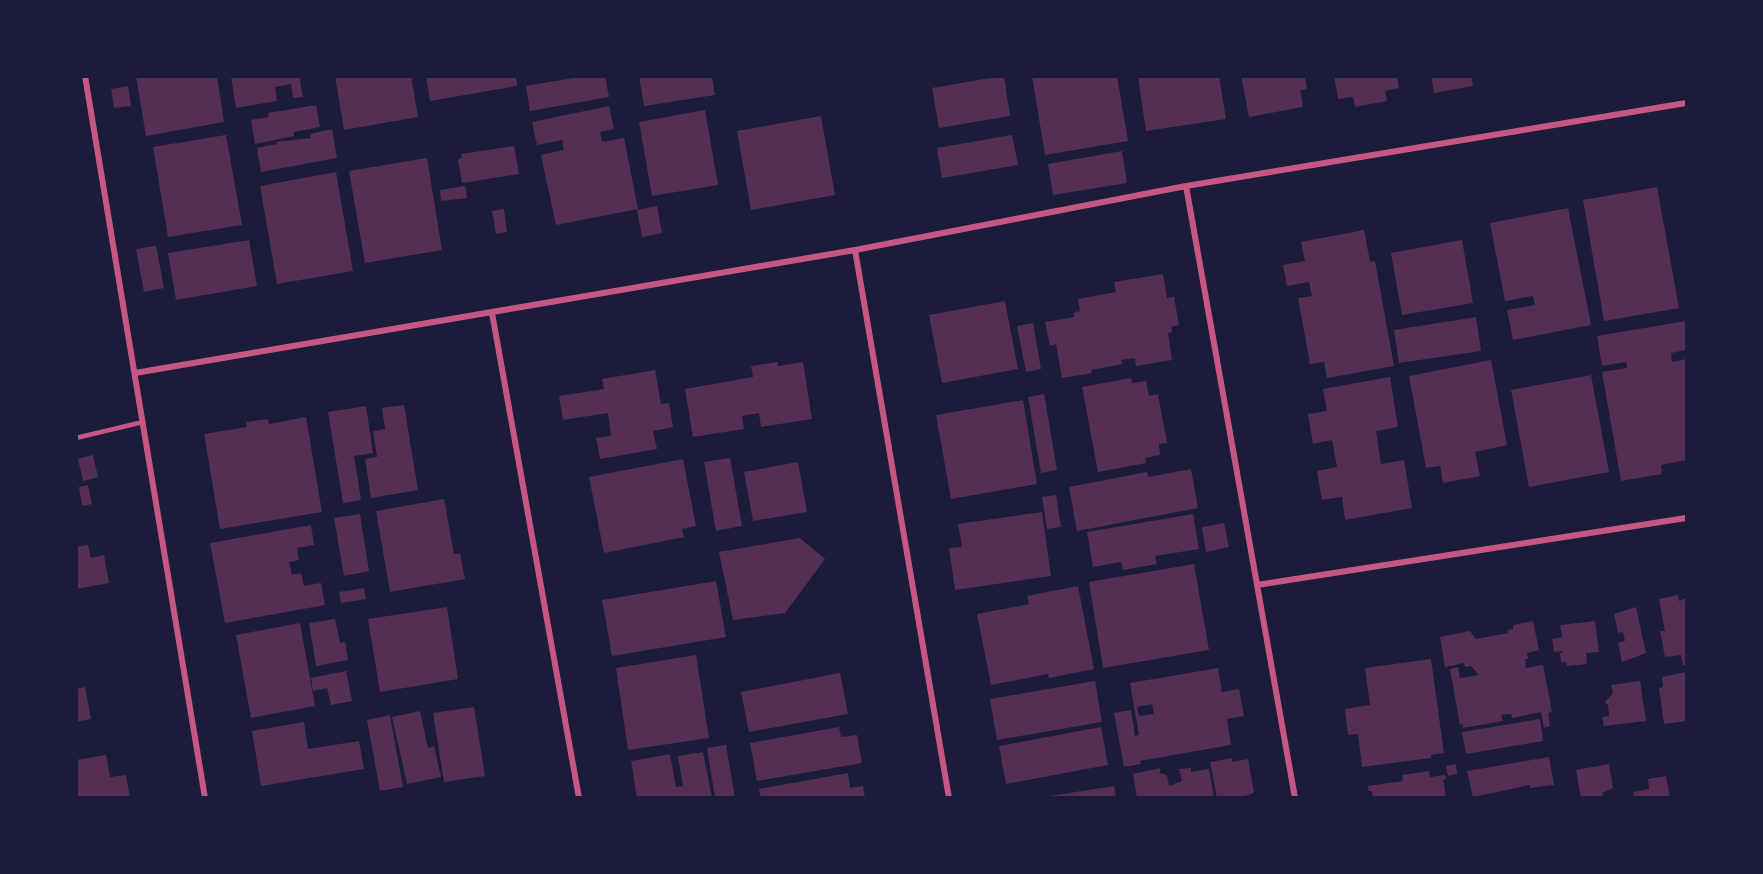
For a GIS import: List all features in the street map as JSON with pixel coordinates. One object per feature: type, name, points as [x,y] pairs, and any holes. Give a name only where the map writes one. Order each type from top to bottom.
[{"type":"street","points":[[85,76],[205,798]]},
{"type":"street","points":[[135,373],[855,250],[1186,186],[1686,102]]},
{"type":"street","points":[[1186,186],[1295,798]]},
{"type":"street","points":[[855,250],[950,798]]},
{"type":"street","points":[[492,313],[579,798]]},
{"type":"street","points":[[1257,585],[1686,518]]},
{"type":"lane","points":[[76,438],[143,422]]},
{"type":"building","points":[[136,76],[217,76],[224,122],[146,136]]},
{"type":"building","points":[[231,76],[299,76],[303,97],[293,98],[291,84],[275,87],[277,101],[236,108]]},
{"type":"building","points":[[335,76],[411,76],[418,117],[344,130]]},
{"type":"building","points":[[426,76],[516,76],[517,86],[430,101]]},
{"type":"building","points":[[584,76],[605,76],[609,97],[530,111],[526,86]]},
{"type":"building","points":[[639,76],[712,76],[715,95],[644,106]]},
{"type":"building","points":[[1004,76],[1010,116],[939,128],[932,88]]},
{"type":"building","points":[[1032,76],[1117,76],[1128,141],[1045,155]]},
{"type":"building","points":[[1138,76],[1219,76],[1226,119],[1146,131]]},
{"type":"building","points":[[1241,76],[1305,76],[1307,89],[1300,90],[1303,107],[1249,117]]},
{"type":"building","points":[[1334,76],[1397,76],[1399,88],[1385,91],[1387,101],[1355,107],[1353,97],[1338,99]]},
{"type":"building","points":[[1431,76],[1471,76],[1473,86],[1434,93]]},
{"type":"building","points":[[128,86],[131,106],[114,108],[111,89]]},
{"type":"building","points":[[316,105],[320,127],[294,132],[294,136],[255,144],[251,120],[269,117],[268,113]]},
{"type":"building","points":[[609,106],[614,129],[600,132],[602,142],[624,138],[638,209],[556,225],[541,155],[564,150],[562,140],[537,145],[532,122]]},
{"type":"building","points":[[705,110],[718,185],[652,196],[639,122]]},
{"type":"building","points":[[821,116],[835,195],[751,210],[737,131]]},
{"type":"building","points":[[332,129],[337,158],[261,172],[257,148],[277,144],[276,142],[311,138],[310,134]]},
{"type":"building","points":[[226,135],[242,225],[168,237],[153,147]]},
{"type":"building","points":[[1012,135],[1018,165],[942,178],[937,148]]},
{"type":"building","points":[[514,146],[519,174],[462,183],[458,159],[462,158],[461,154]]},
{"type":"building","points":[[1122,151],[1127,183],[1053,195],[1048,164]]},
{"type":"building","points":[[427,158],[442,250],[365,263],[349,171]]},
{"type":"building","points":[[336,172],[353,271],[277,284],[260,186]]},
{"type":"building","points":[[465,186],[467,198],[441,201],[440,190]]},
{"type":"building","points":[[1657,187],[1679,308],[1604,321],[1583,200]]},
{"type":"building","points":[[657,206],[662,233],[642,237],[637,210]]},
{"type":"building","points":[[1568,208],[1591,325],[1513,340],[1507,310],[1535,305],[1533,296],[1505,301],[1490,223]]},
{"type":"building","points":[[504,209],[507,232],[496,234],[492,211]]},
{"type":"building","points":[[1364,230],[1370,262],[1375,261],[1394,366],[1327,378],[1324,362],[1310,364],[1298,298],[1312,296],[1309,282],[1287,286],[1283,265],[1305,261],[1301,242]]},
{"type":"building","points":[[249,240],[257,286],[176,300],[168,253]]},
{"type":"building","points":[[1462,240],[1473,303],[1402,315],[1391,253]]},
{"type":"building","points":[[156,246],[164,288],[144,292],[136,249]]},
{"type":"building","points":[[1163,274],[1167,298],[1174,297],[1179,325],[1171,327],[1172,332],[1168,333],[1172,360],[1136,366],[1135,358],[1121,360],[1122,364],[1091,370],[1092,373],[1062,378],[1056,344],[1050,346],[1045,322],[1074,317],[1073,313],[1080,311],[1078,299],[1116,292],[1114,282]]},
{"type":"building","points":[[1005,301],[1018,369],[942,383],[929,315]]},
{"type":"building","points":[[1476,317],[1481,351],[1399,363],[1394,330]]},
{"type":"building","points":[[1686,321],[1686,350],[1671,353],[1672,362],[1686,359],[1686,460],[1661,465],[1662,474],[1621,481],[1602,372],[1627,368],[1626,362],[1602,366],[1597,336]]},
{"type":"building","points":[[1033,323],[1041,369],[1026,372],[1017,326]]},
{"type":"building","points":[[1491,360],[1507,445],[1475,452],[1480,476],[1443,483],[1440,466],[1426,468],[1409,376]]},
{"type":"building","points":[[778,362],[778,366],[803,362],[812,419],[761,427],[759,413],[742,416],[744,429],[693,437],[685,389],[753,377],[751,366]]},
{"type":"building","points":[[655,370],[661,404],[669,403],[673,427],[653,431],[657,449],[600,459],[596,438],[611,436],[608,413],[563,420],[559,396],[604,389],[602,379]]},
{"type":"building","points":[[1591,375],[1609,472],[1529,487],[1511,390]]},
{"type":"building","points":[[1390,377],[1398,427],[1376,431],[1381,464],[1404,460],[1412,508],[1345,520],[1342,497],[1322,500],[1317,471],[1337,467],[1332,440],[1313,444],[1308,414],[1327,411],[1323,389]]},
{"type":"building","points":[[1131,378],[1132,383],[1146,381],[1149,396],[1158,394],[1167,443],[1159,444],[1160,455],[1145,458],[1146,463],[1098,472],[1082,387]]},
{"type":"building","points":[[1044,394],[1057,470],[1041,473],[1028,397]]},
{"type":"building","points":[[1023,400],[1037,484],[951,499],[936,415]]},
{"type":"building","points":[[404,405],[418,490],[371,498],[365,459],[377,457],[373,431],[385,429],[382,408]]},
{"type":"building","points":[[366,406],[373,453],[354,456],[361,500],[343,503],[328,412]]},
{"type":"building","points":[[306,417],[322,512],[220,529],[204,434],[247,427],[246,422],[268,419],[269,424]]},
{"type":"building","points":[[93,455],[98,477],[83,481],[78,459]]},
{"type":"building","points":[[730,458],[742,526],[716,531],[704,462]]},
{"type":"building","points":[[683,459],[696,526],[682,529],[684,537],[604,553],[589,477]]},
{"type":"building","points":[[798,462],[807,512],[753,521],[744,472]]},
{"type":"building","points":[[1191,469],[1198,508],[1077,531],[1069,487],[1147,472],[1148,477]]},
{"type":"building","points":[[88,485],[92,504],[82,506],[79,487]]},
{"type":"building","points":[[1056,495],[1061,527],[1047,529],[1042,497]]},
{"type":"building","points":[[444,499],[454,554],[460,553],[465,579],[390,592],[376,511]]},
{"type":"building","points":[[1042,512],[1051,576],[955,590],[949,548],[962,547],[958,524]]},
{"type":"building","points":[[360,514],[369,571],[344,576],[334,518]]},
{"type":"building","points":[[1193,514],[1199,549],[1155,556],[1157,564],[1123,570],[1121,562],[1093,567],[1087,532]]},
{"type":"building","points":[[1224,523],[1229,547],[1206,552],[1202,527]]},
{"type":"building","points":[[311,525],[314,545],[297,548],[299,560],[289,562],[292,575],[301,573],[304,586],[321,583],[325,605],[225,623],[210,543]]},
{"type":"building","points":[[800,538],[825,559],[785,613],[733,620],[719,552]]},
{"type":"building","points":[[88,545],[91,558],[104,555],[109,583],[76,589],[76,547]]},
{"type":"building","points":[[1194,564],[1209,650],[1103,668],[1089,582]]},
{"type":"building","points":[[716,581],[726,637],[612,656],[602,600]]},
{"type":"building","points":[[1078,586],[1094,669],[1049,678],[1048,674],[991,685],[977,614],[1029,604],[1027,596]]},
{"type":"building","points":[[364,588],[366,599],[341,603],[339,592]]},
{"type":"building","points":[[1678,595],[1679,601],[1686,598],[1686,665],[1683,665],[1681,655],[1665,657],[1660,631],[1665,631],[1659,599]]},
{"type":"building","points":[[447,607],[458,679],[380,692],[368,619]]},
{"type":"building","points":[[1636,607],[1646,653],[1622,662],[1618,643],[1625,641],[1623,632],[1618,633],[1614,614]]},
{"type":"building","points":[[335,619],[340,643],[345,642],[348,660],[316,666],[309,623]]},
{"type":"building","points":[[1533,621],[1539,650],[1527,653],[1526,668],[1543,665],[1552,712],[1548,713],[1550,726],[1544,728],[1541,712],[1512,718],[1511,714],[1501,715],[1503,721],[1463,728],[1463,724],[1460,725],[1450,669],[1458,667],[1460,678],[1479,675],[1471,666],[1465,667],[1464,663],[1445,667],[1440,637],[1470,631],[1476,639],[1508,633],[1507,630],[1513,629],[1513,625]]},
{"type":"building","points":[[1595,621],[1599,652],[1586,653],[1587,664],[1567,666],[1566,662],[1561,662],[1560,654],[1563,651],[1554,652],[1552,639],[1562,637],[1560,625]]},
{"type":"building","points":[[300,623],[315,706],[251,718],[236,635]]},
{"type":"building","points":[[696,655],[709,738],[628,750],[616,668]]},
{"type":"building","points":[[1431,659],[1444,753],[1431,755],[1431,758],[1362,767],[1358,734],[1348,735],[1345,709],[1370,705],[1365,668]]},
{"type":"building","points":[[1218,668],[1222,692],[1239,689],[1244,716],[1227,719],[1231,745],[1140,761],[1141,764],[1124,767],[1114,713],[1131,710],[1135,736],[1139,735],[1130,683]],"holes":[[[1152,704],[1154,714],[1139,716],[1137,707]]]},
{"type":"building","points":[[346,671],[352,701],[331,705],[327,688],[313,691],[311,678]]},
{"type":"building","points":[[1686,672],[1686,721],[1664,724],[1659,688],[1663,687],[1662,677]]},
{"type":"building","points":[[840,673],[848,714],[749,732],[741,692]]},
{"type":"building","points":[[1095,681],[1102,722],[997,740],[990,699]]},
{"type":"building","points":[[1640,681],[1646,721],[1604,726],[1602,717],[1609,716],[1608,705],[1605,702],[1613,693],[1611,685]]},
{"type":"building","points":[[85,687],[91,719],[76,722],[76,689]]},
{"type":"building","points":[[474,707],[485,776],[444,782],[433,713]]},
{"type":"building","points":[[420,711],[428,748],[434,746],[441,777],[407,784],[392,717]]},
{"type":"building","points":[[390,715],[403,787],[380,791],[367,720]]},
{"type":"building","points":[[1540,719],[1543,741],[1466,754],[1462,732]]},
{"type":"building","points":[[304,722],[308,749],[359,741],[364,769],[261,786],[252,731]]},
{"type":"building","points":[[839,727],[841,737],[857,735],[862,763],[757,781],[750,743]]},
{"type":"building","points":[[1101,727],[1108,765],[1006,784],[999,746]]},
{"type":"building","points":[[726,745],[735,798],[715,798],[707,748]]},
{"type":"building","points":[[703,752],[712,798],[637,798],[631,761],[670,754],[676,787],[683,786],[678,756]]},
{"type":"building","points":[[106,755],[110,777],[126,775],[130,798],[76,798],[76,760]]},
{"type":"building","points":[[1549,757],[1554,785],[1530,788],[1530,785],[1473,797],[1467,771]]},
{"type":"building","points":[[1232,758],[1232,762],[1248,759],[1254,793],[1239,798],[1217,798],[1210,762]]},
{"type":"building","points":[[1456,764],[1457,774],[1448,776],[1446,766]]},
{"type":"building","points":[[1609,764],[1613,788],[1602,793],[1603,798],[1581,798],[1576,770]]},
{"type":"building","points":[[1160,768],[1160,773],[1167,775],[1169,786],[1182,781],[1179,769],[1191,768],[1191,772],[1209,769],[1214,798],[1137,798],[1133,774]]},
{"type":"building","points":[[1429,771],[1430,777],[1445,775],[1446,779],[1443,780],[1446,796],[1373,798],[1372,791],[1369,791],[1368,786],[1403,781],[1402,775]]},
{"type":"building","points":[[848,773],[850,788],[863,786],[865,798],[761,798],[759,789]]},
{"type":"building","points":[[1666,776],[1670,798],[1634,798],[1633,792],[1649,789],[1648,779]]},
{"type":"building","points":[[1114,786],[1116,798],[1050,798],[1050,796]]}]
